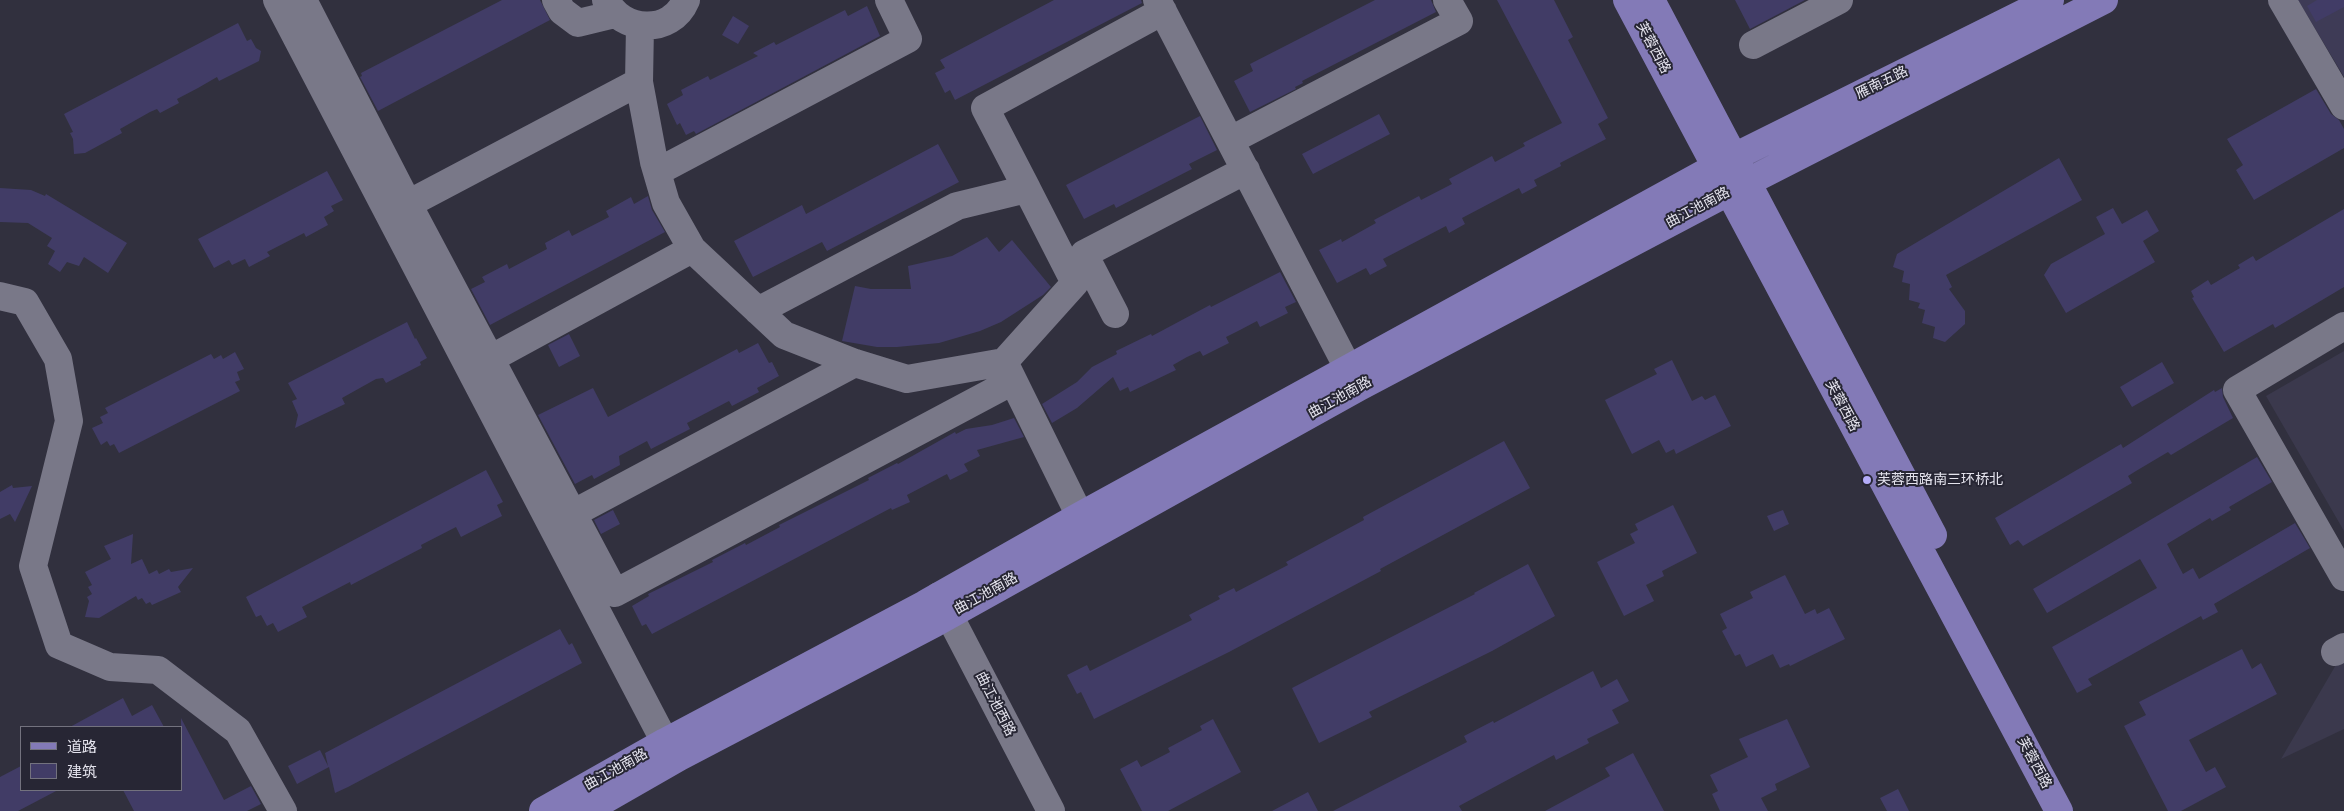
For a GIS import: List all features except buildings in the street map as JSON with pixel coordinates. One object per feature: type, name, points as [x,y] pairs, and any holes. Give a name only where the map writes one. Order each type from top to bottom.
[{"type":"main road","name":"芙蓉西路","points":[[1627,0],[1725,162]]},
{"type":"main road","name":"芙蓉西路","points":[[1651,0],[1725,162],[2059,811]]},
{"type":"main road","name":"雁南五路","points":[[1725,162],[2050,0]]},
{"type":"main road","name":"曲江池南路","points":[[585,811],[937,610],[1738,187],[2104,0]]},
{"type":"main road","name":"曲江池南路","points":[[542,811],[665,742],[937,610],[1080,516],[1725,162]]},
{"type":"main road","name":"芙蓉西路","points":[[1738,187],[2078,811]]},
{"type":"street","points":[[277,0],[665,742]]},
{"type":"street","points":[[303,0],[408,204],[615,593],[1009,372],[1075,284],[985,108],[1160,6],[1348,368]]},
{"type":"street","points":[[556,0],[562,11],[578,23],[610,7],[625,21],[640,26],[656,26],[670,20],[684,6],[686,0]]},
{"type":"street","points":[[657,172],[908,39],[889,0]]},
{"type":"street","points":[[1754,45],[1839,0]]},
{"type":"street","points":[[2282,0],[2344,106]]},
{"type":"street","points":[[1231,140],[1453,11]]},
{"type":"street","points":[[640,26],[639,82],[657,172],[666,204],[692,249],[758,311],[784,335],[855,363],[907,379],[1009,372]]},
{"type":"street","points":[[408,204],[639,82]]},
{"type":"street","points":[[1115,314],[1084,254],[1246,170]]},
{"type":"street","points":[[758,311],[957,206],[1028,189]]},
{"type":"street","points":[[490,359],[692,249]]},
{"type":"street","points":[[0,296],[26,302],[58,358],[69,421],[34,566],[59,645],[110,667],[158,670],[238,731],[283,811]]},
{"type":"street","points":[[2344,326],[2236,390],[2344,577]]},
{"type":"street","points":[[572,514],[855,363]]},
{"type":"street","points":[[1009,372],[1080,516]]},
{"type":"street","name":"曲江池西路","points":[[937,610],[1030,811]]},
{"type":"street","name":"曲江池西路","points":[[937,610],[1051,811]]},
{"type":"shaded area","points":[[2298,0],[2344,0],[2344,77]]},
{"type":"shaded area","points":[[2344,351],[2344,531],[2266,396]]},
{"type":"shaded area","points":[[2344,651],[2344,729],[2281,759]]},
{"type":"place","name":"芙蓉西路南三环桥北","points":[[1867,480]]}]
